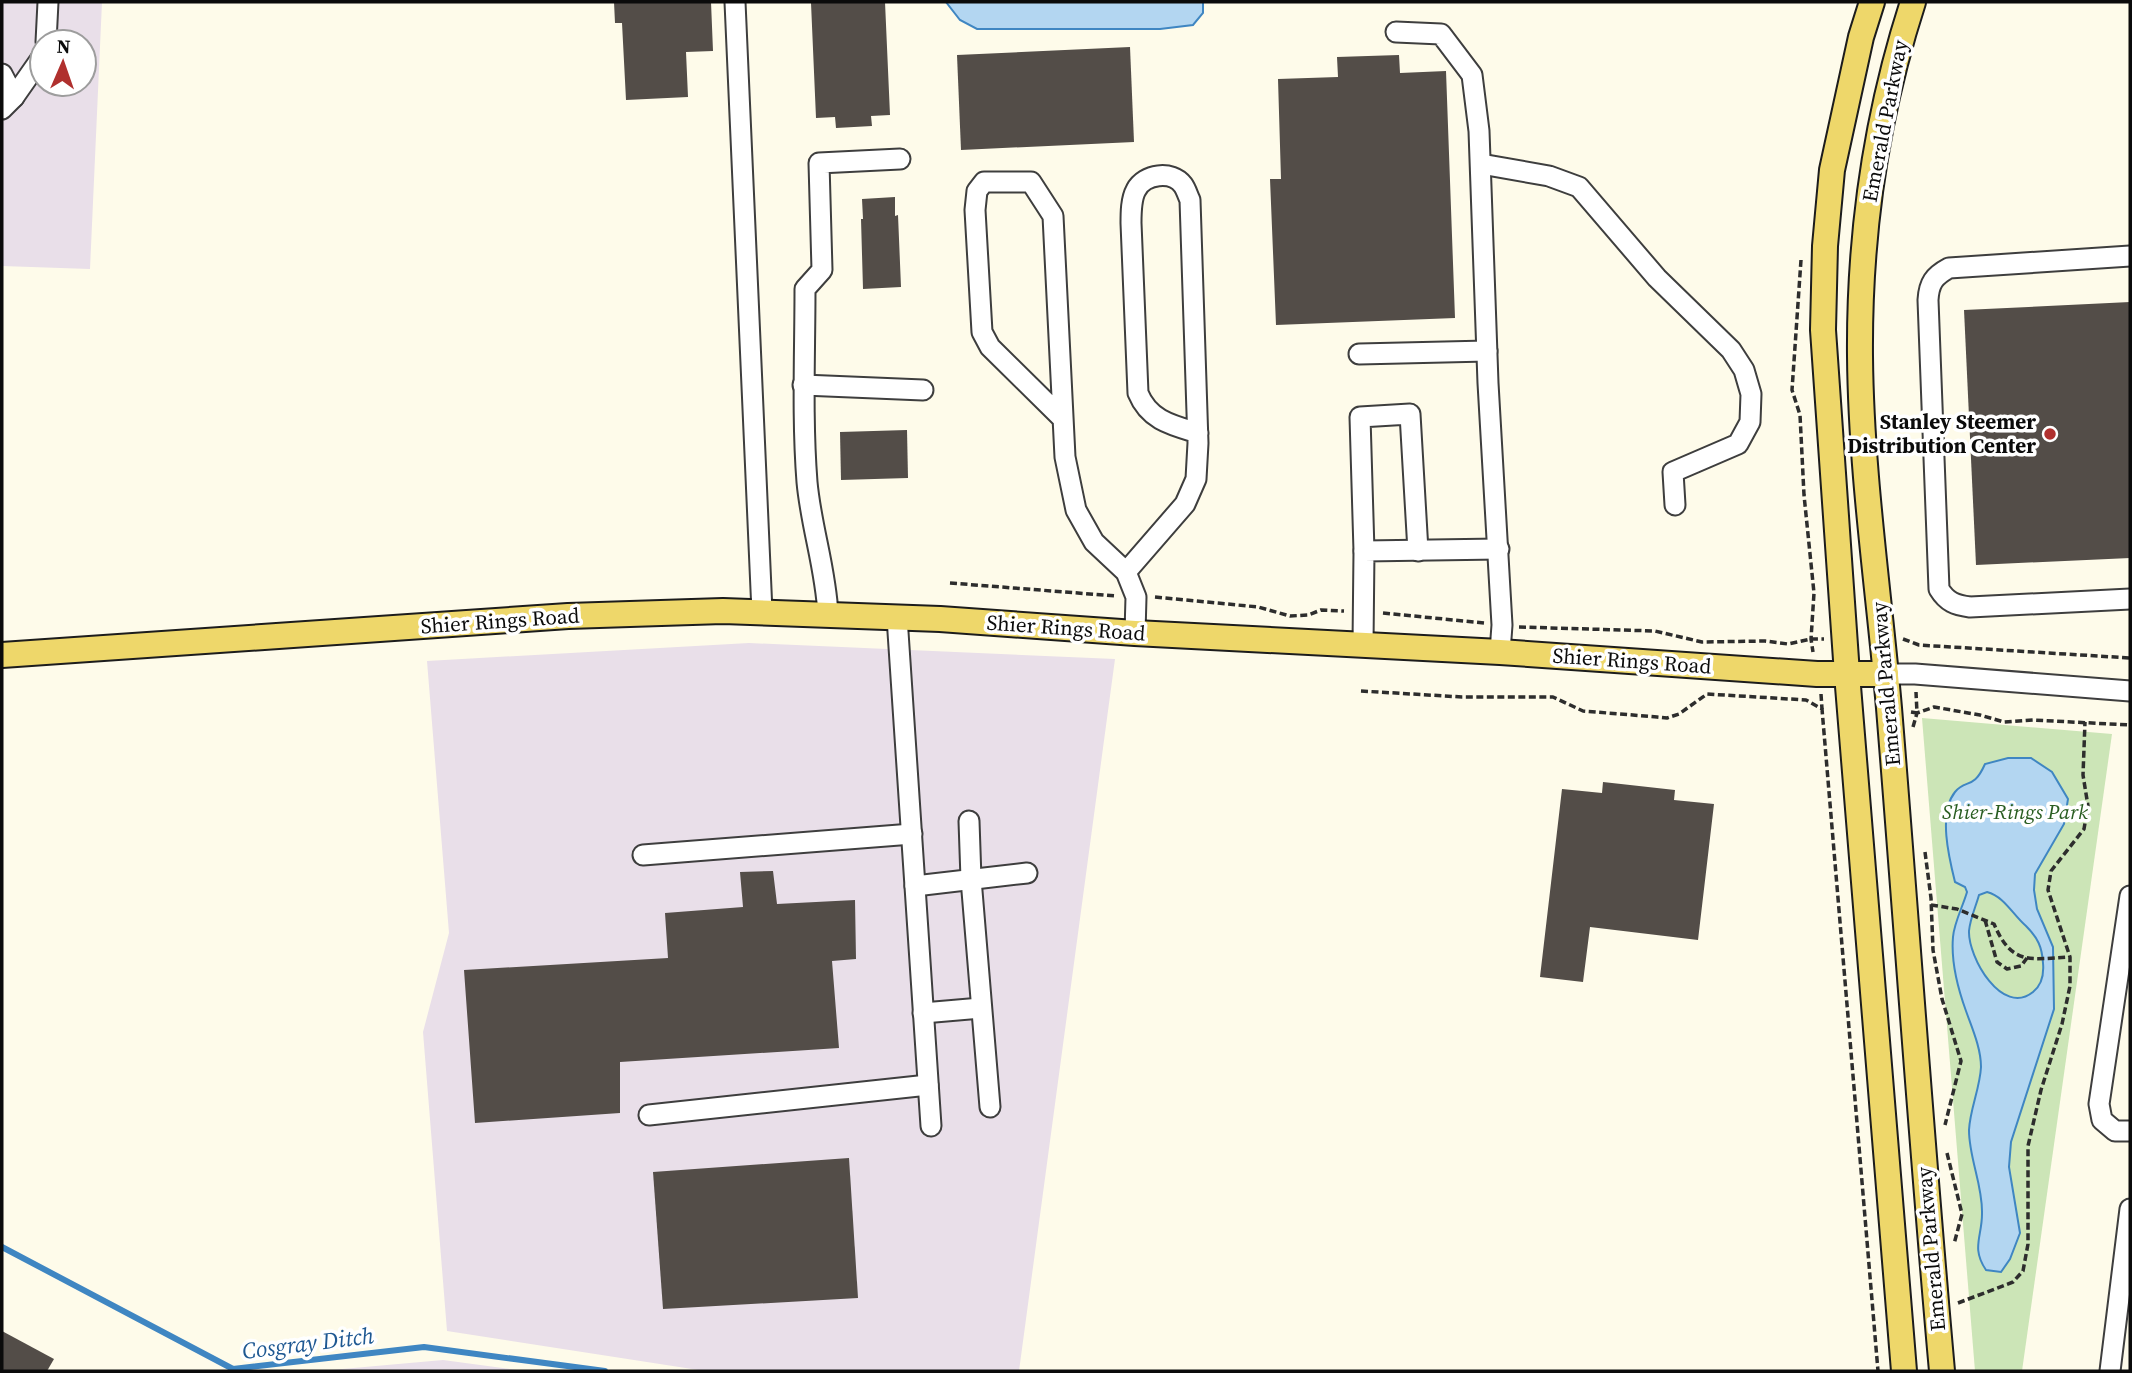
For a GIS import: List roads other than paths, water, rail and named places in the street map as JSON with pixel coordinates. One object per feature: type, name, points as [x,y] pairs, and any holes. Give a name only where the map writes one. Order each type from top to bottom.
[{"type":"main road","name":"Emerald Parkway","points":[[1872,2],[1861,37],[1832,170],[1825,246],[1823,330],[1847,674],[1904,1371]]},
{"type":"main road","name":"Emerald Parkway","points":[[1913,2],[1900,40],[1871,177],[1862,264],[1861,382],[1942,1371]]},
{"type":"main road","name":"Shier Rings Road","points":[[2,655],[568,616],[723,611],[897,617],[1135,633],[1363,644],[1847,674],[1886,674]]},
{"type":"street","points":[[47,28],[48,2]]},
{"type":"street","points":[[735,2],[762,612]]},
{"type":"street","points":[[1396,32],[1441,34],[1472,75],[1479,131],[1487,351],[1499,549],[1502,625],[1500,652]]},
{"type":"street","points":[[2,74],[8,103]]},
{"type":"street","points":[[8,103],[28,76]]},
{"type":"street","points":[[828,615],[827,584],[807,485],[803,385],[805,289],[822,270],[819,163],[900,159]]},
{"type":"street","points":[[1480,164],[1549,176],[1578,187],[1620,232],[1657,278],[1731,350],[1744,370],[1751,394],[1749,422],[1738,444],[1673,472],[1675,505]]},
{"type":"street","points":[[1126,572],[1185,504],[1196,479],[1198,433],[1190,200],[1182,184],[1171,176],[1158,176],[1147,179],[1136,189],[1130,223],[1138,393],[1153,416],[1198,433]]},
{"type":"street","points":[[1063,419],[990,347],[982,332],[975,210],[977,191],[984,182],[1031,182],[1053,216],[1065,457],[1076,510],[1094,542],[1126,572],[1136,597],[1135,633]]},
{"type":"street","points":[[2130,256],[1949,268],[1937,274],[1929,285],[1928,300],[1939,589],[1945,598],[1957,606],[1970,607],[2130,599]]},
{"type":"street","points":[[1359,354],[1487,351]]},
{"type":"street","points":[[803,385],[923,390]]},
{"type":"street","points":[[1363,644],[1364,551],[1360,417],[1410,414],[1418,551]]},
{"type":"street","points":[[1364,551],[1499,549]]},
{"type":"street","points":[[897,617],[930,1126]]},
{"type":"street","name":"Shier Rings Road","points":[[1886,674],[2130,691]]},
{"type":"street","points":[[969,821],[971,879],[990,1107]]},
{"type":"street","points":[[643,855],[912,834]]},
{"type":"street","points":[[915,886],[1027,873]]},
{"type":"street","points":[[2130,896],[2098,1104],[2102,1120],[2115,1131],[2130,1131]]},
{"type":"street","points":[[923,1013],[981,1008]]},
{"type":"street","points":[[649,1115],[928,1085]]},
{"type":"street","points":[[2110,1371],[2130,1209]]},
{"type":"water","points":[[946,2],[1203,2],[1203,13],[1193,25],[1160,29],[977,29],[960,20]]},
{"type":"water","points":[[2008,758],[2031,758],[2052,772],[2068,799],[2064,824],[2035,874],[2037,909],[2053,947],[2054,1009],[2011,1142],[2009,1167],[2020,1233],[2010,1259],[2001,1272],[1986,1270],[1978,1249],[1982,1203],[1969,1130],[1981,1060],[1954,965],[1954,932],[1967,892],[1965,887],[1955,882],[1946,836],[1950,801],[1959,788],[1977,778],[1985,764]],"holes":[[[1987,892],[1993,894],[2030,930],[2040,947],[2043,975],[2036,989],[2021,998],[2010,997],[1989,981],[1970,942],[1969,931],[1979,895]]]},
{"type":"waterway","name":"Cosgray Ditch","points":[[2,1247],[233,1369],[424,1347],[605,1371]]},
{"type":"place","name":"Stanley Steemer Distribution Center","points":[[2050,434]]},
{"type":"park label","name":"Shier-Rings Park","points":[[2015,812]]}]
